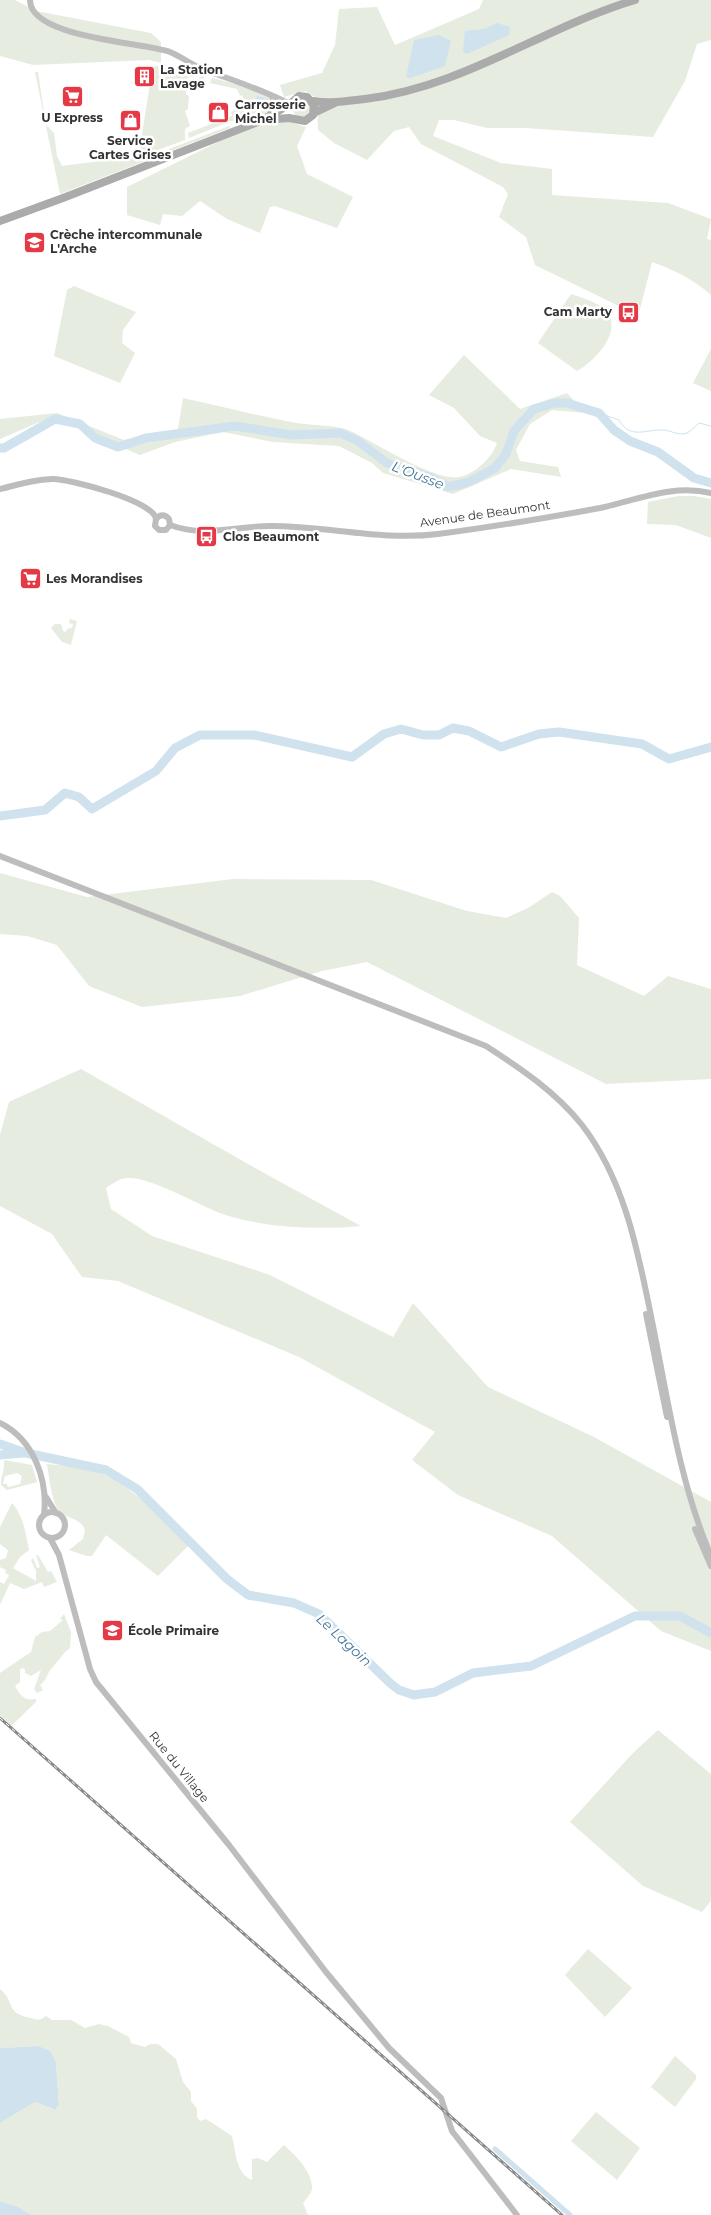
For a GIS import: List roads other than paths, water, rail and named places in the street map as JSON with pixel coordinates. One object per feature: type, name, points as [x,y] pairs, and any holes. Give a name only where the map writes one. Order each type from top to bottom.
[{"type":"main road","points":[[30,0],[31,9],[36,16],[77,34],[170,52],[203,69],[241,82],[290,104]]},
{"type":"main road","points":[[0,221],[266,118],[290,104],[299,96],[307,97],[312,101],[337,102],[383,97],[434,84],[585,18],[635,0]]},
{"type":"main road","points":[[266,118],[275,106],[272,96]]},
{"type":"main road","points":[[312,101],[314,113]]},
{"type":"main road","points":[[266,118],[294,118],[305,121],[314,113],[337,102]]},
{"type":"main road","points":[[290,104],[290,112],[294,118]]},
{"type":"main road","points":[[0,489],[46,479],[69,480],[116,493],[141,506],[152,513],[156,519],[155,526],[159,530],[166,530],[170,525],[169,519],[165,516],[160,516],[156,519]]},
{"type":"main road","name":"Avenue de Beaumont","points":[[170,525],[203,532],[272,526],[395,535],[429,535],[600,508],[675,490],[687,489],[711,493]]},
{"type":"main road","points":[[0,856],[40,871],[63,883],[461,1039],[509,1060],[558,1099],[581,1124],[599,1150],[617,1186],[628,1218],[639,1259],[683,1473],[699,1528],[711,1556]]},
{"type":"main road","points":[[628,1218],[676,1460],[698,1537],[711,1566]]},
{"type":"main road","points":[[0,1423],[12,1430],[29,1449],[36,1462],[46,1497],[63,1520],[65,1525],[60,1535],[50,1538],[45,1536],[39,1527],[44,1515],[46,1497]]},
{"type":"main road","points":[[44,1515],[51,1512],[56,1513]]},
{"type":"main road","name":"Rue du Village","points":[[59,1555],[60,1535]]},
{"type":"main road","name":"Rue du Village","points":[[50,1538],[59,1555],[90,1669],[96,1682],[229,1845],[326,1972],[389,2048],[441,2098],[452,2131],[516,2215]]},
{"type":"water","points":[[497,23],[510,27],[509,35],[467,54],[463,52],[465,31],[484,29]]},
{"type":"water","points":[[439,35],[451,41],[445,66],[411,78],[406,77],[414,40]]},
{"type":"water","points":[[257,96],[268,99],[269,105],[254,111],[252,108]]},
{"type":"water","points":[[38,2046],[50,2051],[56,2063],[59,2104],[55,2110],[35,2102],[0,2123],[0,2048]]},
{"type":"water","points":[[0,2201],[18,2207],[32,2215],[0,2215]]},
{"type":"waterway","name":"L'Ousse","points":[[0,448],[4,448],[55,419],[80,424],[95,438],[118,447],[146,438],[235,426],[292,435],[340,433],[358,441],[387,463],[432,478],[448,487],[469,482],[495,468],[506,454],[514,431],[534,409],[555,403],[567,403],[599,413],[614,430],[630,441],[658,452],[694,478],[711,483]]},
{"type":"waterway","points":[[599,413],[619,420],[623,426],[633,432],[664,430],[684,434],[699,423],[711,426]]},
{"type":"waterway","points":[[0,816],[45,810],[65,793],[79,797],[92,809],[156,771],[175,748],[200,735],[254,735],[352,757],[384,734],[401,729],[423,735],[439,735],[453,728],[469,731],[501,747],[539,734],[559,732],[642,744],[669,759],[711,747]]},
{"type":"waterway","name":"Le Lagoin","points":[[0,1444],[26,1453],[106,1470],[137,1489],[227,1579],[248,1595],[294,1603],[319,1614],[390,1683],[399,1690],[414,1695],[435,1692],[473,1673],[531,1666],[635,1616],[680,1616],[711,1633]]},
{"type":"waterway","points":[[0,1455],[23,1453]]},
{"type":"waterway","points":[[495,2149],[570,2215]]},
{"type":"railway","points":[[0,1718],[562,2215]]},
{"type":"place","name":"La Station Lavage","points":[[144,77]]},
{"type":"place","name":"U Express","points":[[72,97]]},
{"type":"place","name":"Carrosserie Michel","points":[[219,112]]},
{"type":"place","name":"Service Cartes Grises","points":[[130,120]]},
{"type":"place","name":"Crèche intercommunale L'Arche","points":[[34,242]]},
{"type":"place","name":"Cam Marty","points":[[628,312]]},
{"type":"place","name":"Clos Beaumont","points":[[207,537]]},
{"type":"place","name":"Les Morandises","points":[[30,579]]},
{"type":"place","name":"École Primaire","points":[[112,1631]]}]
